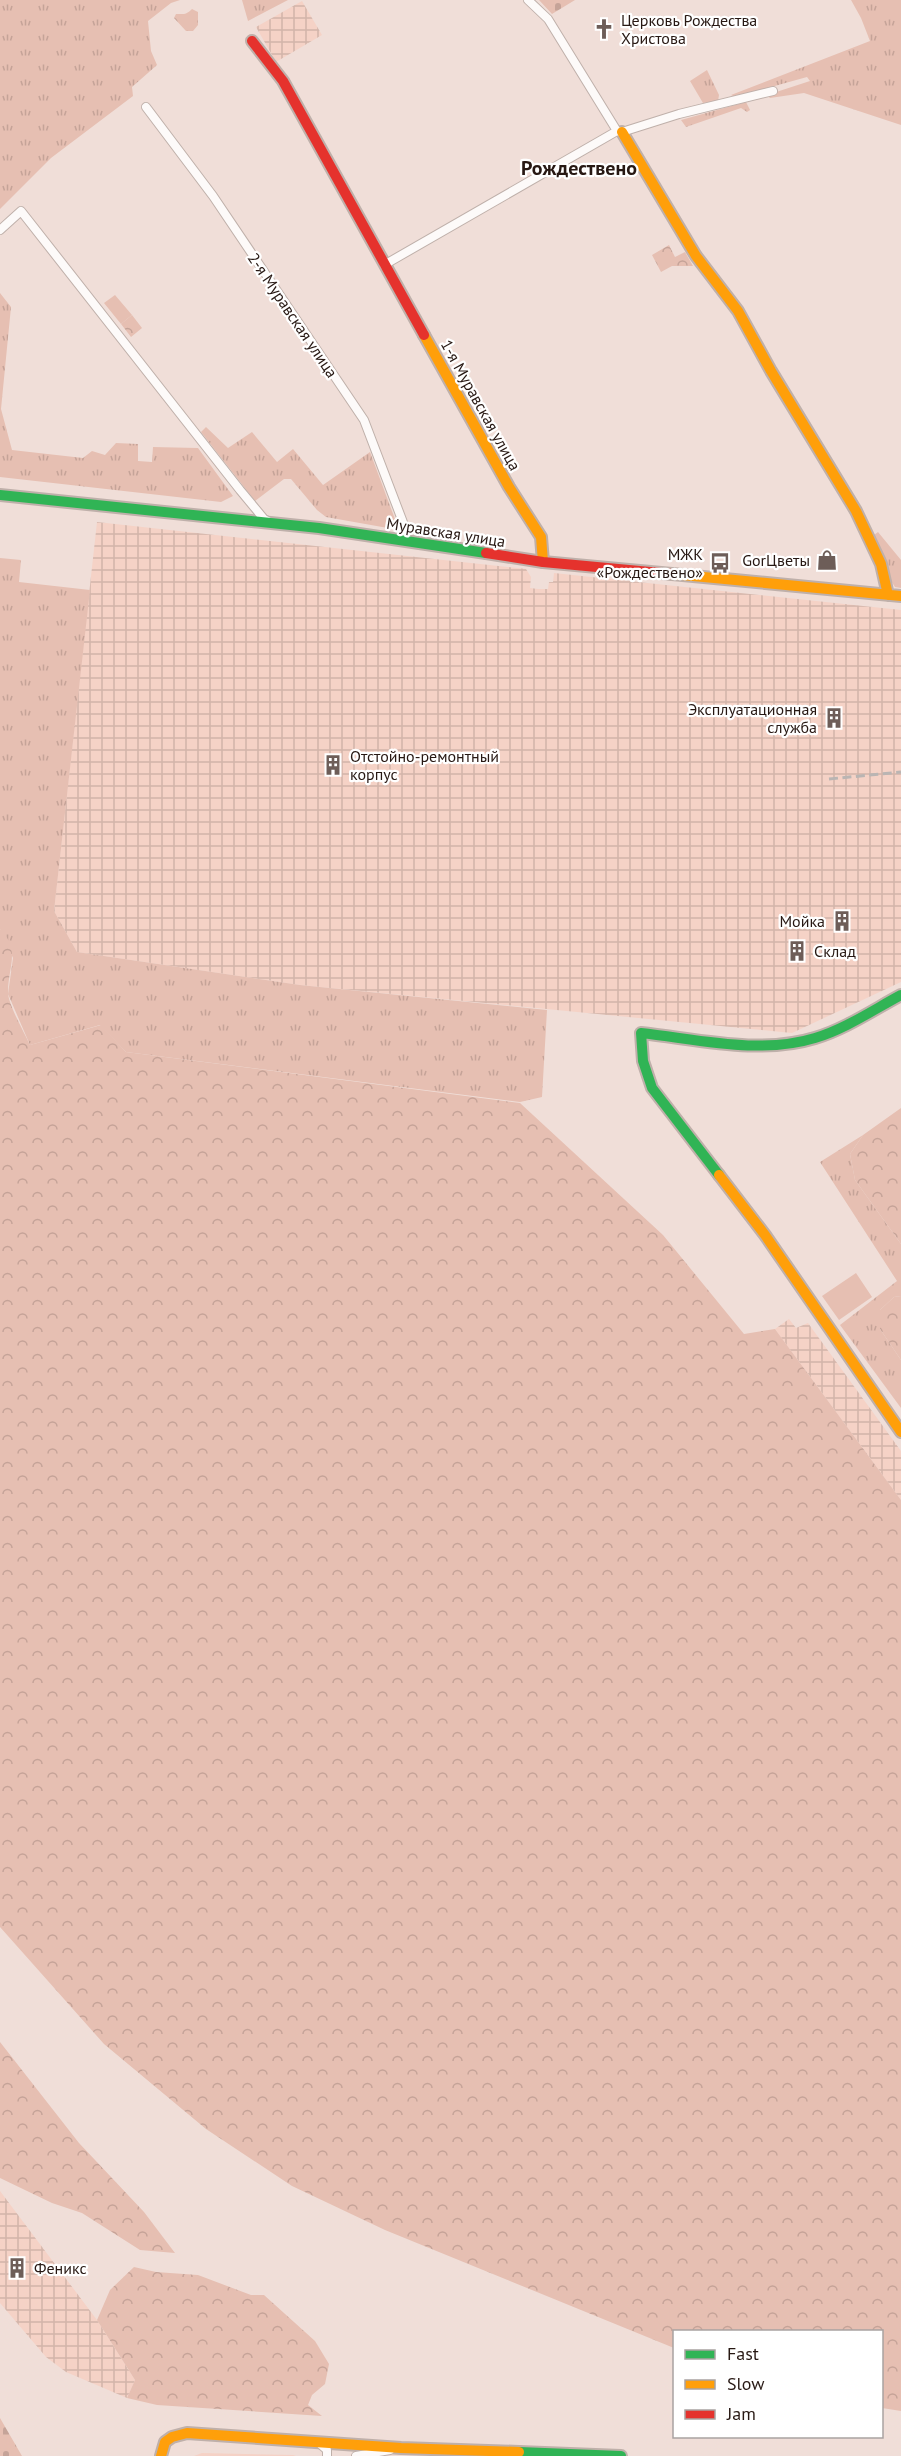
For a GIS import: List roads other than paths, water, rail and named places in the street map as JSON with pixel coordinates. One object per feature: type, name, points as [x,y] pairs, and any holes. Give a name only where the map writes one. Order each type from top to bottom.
[{"type":"street","points":[[528,0],[548,19],[696,256],[738,311],[771,371],[856,511],[881,564],[888,595]]},
{"type":"street","name":"1-я Муравская улица","points":[[252,41],[283,81],[509,487],[541,537],[543,562]]},
{"type":"street","points":[[384,265],[620,132],[679,114],[773,91]]},
{"type":"street","name":"2-я Муравская улица","points":[[146,107],[213,196],[364,420],[404,525],[407,540]]},
{"type":"street","points":[[0,230],[21,211],[264,519],[273,524]]},
{"type":"street","name":"Муравская улица","points":[[0,495],[407,540],[543,562],[901,596]]},
{"type":"street","points":[[901,995],[814,1039],[790,1044],[756,1044],[641,1033],[640,1053],[643,1069],[652,1088],[765,1235],[901,1432]]},
{"type":"street","points":[[161,2456],[162,2444],[167,2439],[187,2433],[401,2448],[621,2456]]},
{"type":"street","points":[[316,2442],[324,2447],[327,2456]]},
{"type":"street","points":[[356,2456],[401,2448]]},
{"type":"railway","points":[[829,779],[901,772]]},
{"type":"place","name":"Церковь Рождества Христова","points":[[604,29]]},
{"type":"place","name":"GorЦветы","points":[[827,560]]},
{"type":"place","name":"МЖК «Рождествено»","points":[[720,563]]},
{"type":"place","name":"Эксплуатационная служба","points":[[834,718]]},
{"type":"place","name":"Отстойно-ремонтный корпус","points":[[333,765]]},
{"type":"place","name":"Мойка","points":[[842,921]]},
{"type":"place","name":"Склад","points":[[797,951]]},
{"type":"place","name":"Феникс","points":[[17,2268]]},
{"type":"district","name":"Рождествено","points":[[579,168]]}]
